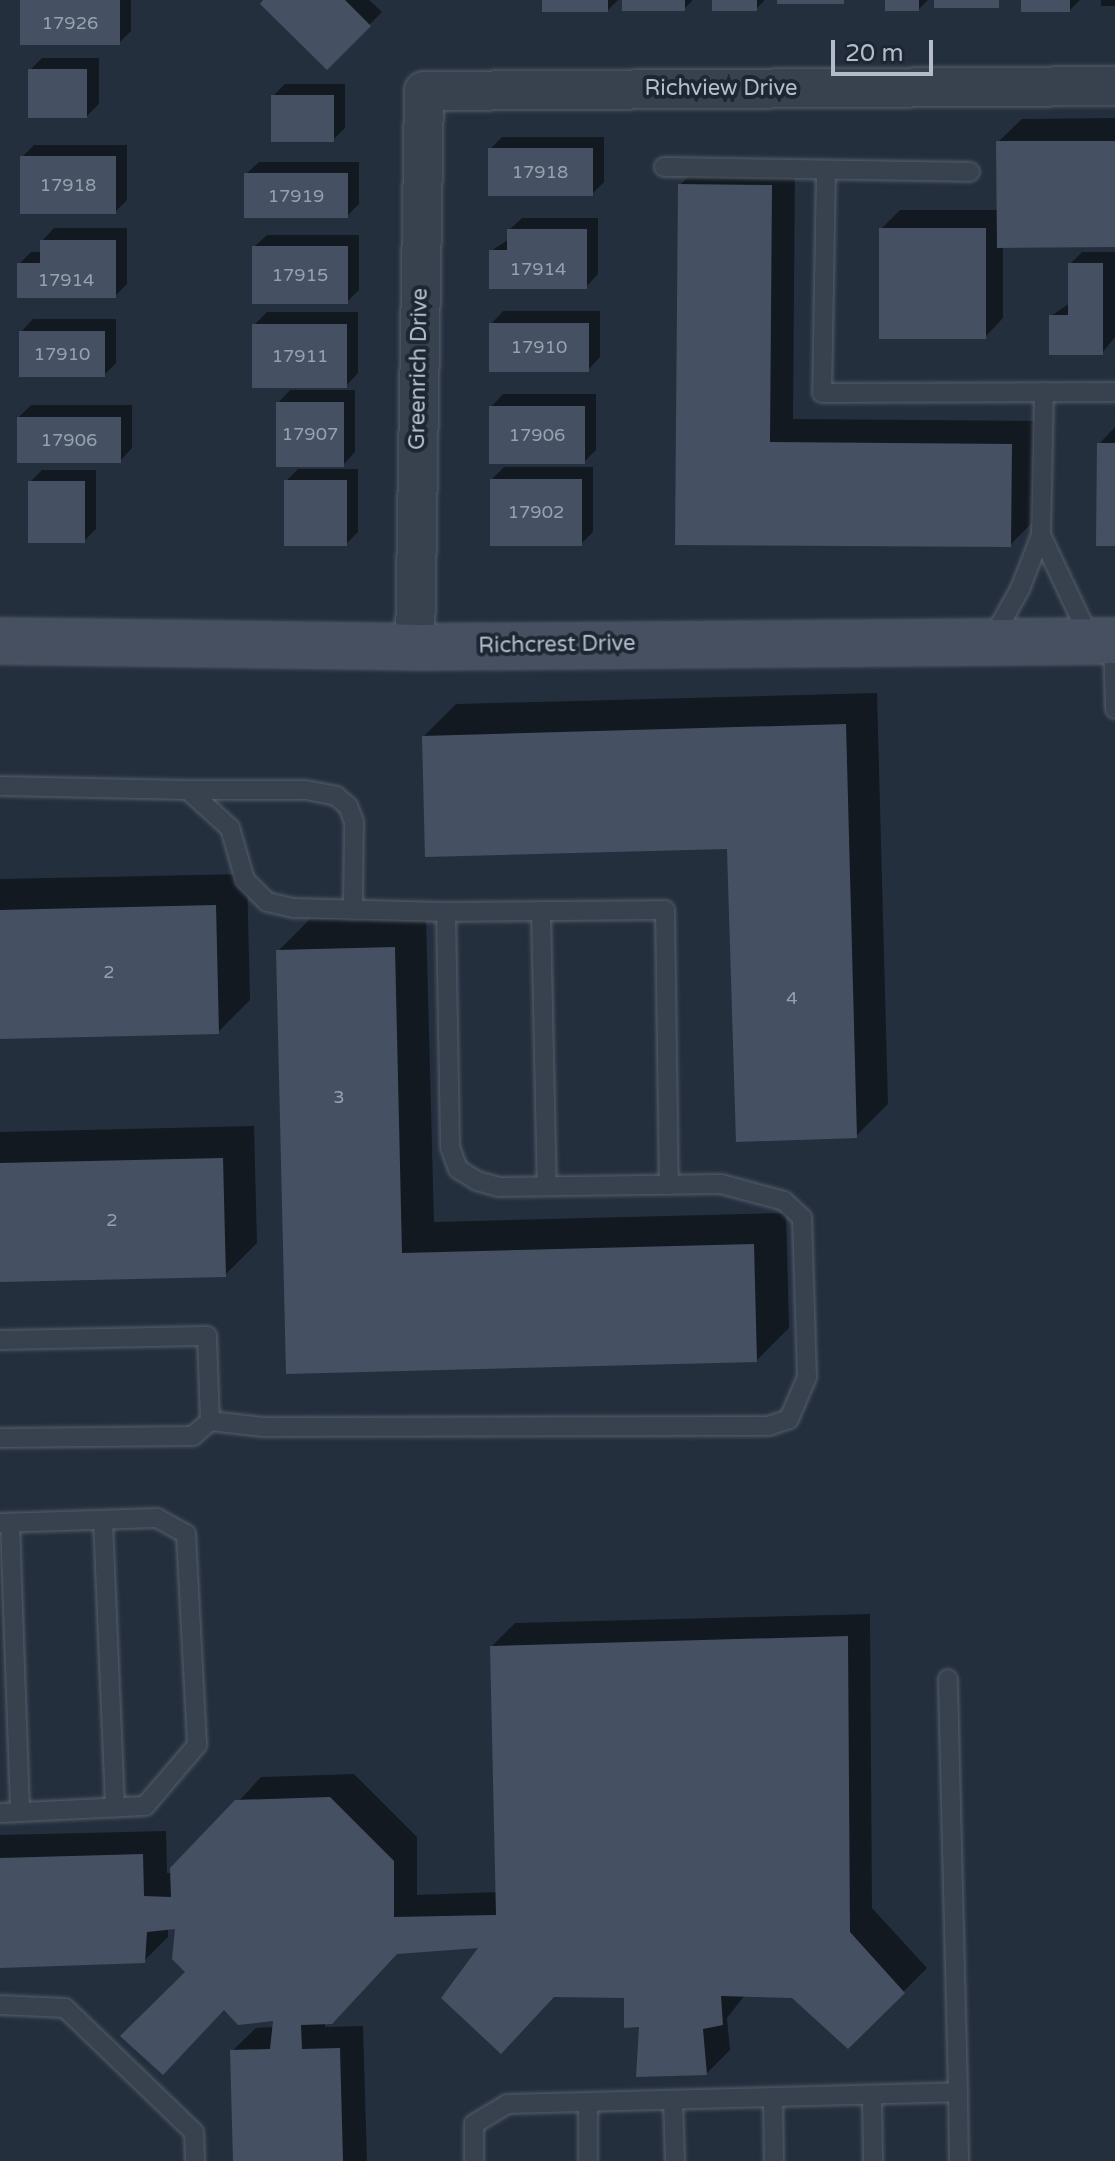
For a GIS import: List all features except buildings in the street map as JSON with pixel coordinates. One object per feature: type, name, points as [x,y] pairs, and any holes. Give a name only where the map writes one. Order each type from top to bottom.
[{"type":"street","name":"Richview Drive","points":[[424,91],[1115,86]]},
{"type":"street","name":"Greenrich Drive","points":[[415,647],[424,91]]},
{"type":"street","name":"Richcrest Drive","points":[[0,641],[415,647],[1106,641]]},
{"type":"lane","points":[[664,167],[970,172]]},
{"type":"lane","points":[[826,170],[822,393],[1115,392]]},
{"type":"lane","points":[[991,642],[1020,589],[1041,535],[1044,392]]},
{"type":"lane","points":[[1041,535],[1106,641],[1115,709]]},
{"type":"lane","points":[[0,786],[306,790],[336,796],[348,806],[354,822],[353,910]]},
{"type":"lane","points":[[188,790],[230,828],[252,892],[294,908],[446,912],[665,910],[669,1185]]},
{"type":"lane","points":[[541,911],[547,1186]]},
{"type":"lane","points":[[0,1438],[193,1436],[210,1421],[263,1427],[769,1426],[789,1419],[807,1377],[802,1218],[784,1201],[759,1191],[721,1184],[499,1187],[477,1181],[458,1169],[450,1147],[446,912]]},
{"type":"lane","points":[[0,1340],[207,1336],[210,1421]]},
{"type":"lane","points":[[0,1813],[145,1806],[197,1745],[186,1534],[157,1518],[5,1523],[20,1812]]},
{"type":"lane","points":[[103,1520],[115,1808]]},
{"type":"lane","points":[[948,1679],[959,2161]]},
{"type":"lane","points":[[0,2005],[65,2008],[194,2132],[195,2161]]},
{"type":"lane","points":[[474,2161],[474,2124],[507,2104],[958,2092]]},
{"type":"lane","points":[[872,2095],[873,2161]]},
{"type":"lane","points":[[773,2098],[774,2161]]},
{"type":"lane","points":[[673,2100],[675,2161]]},
{"type":"lane","points":[[588,2102],[588,2161]]}]
